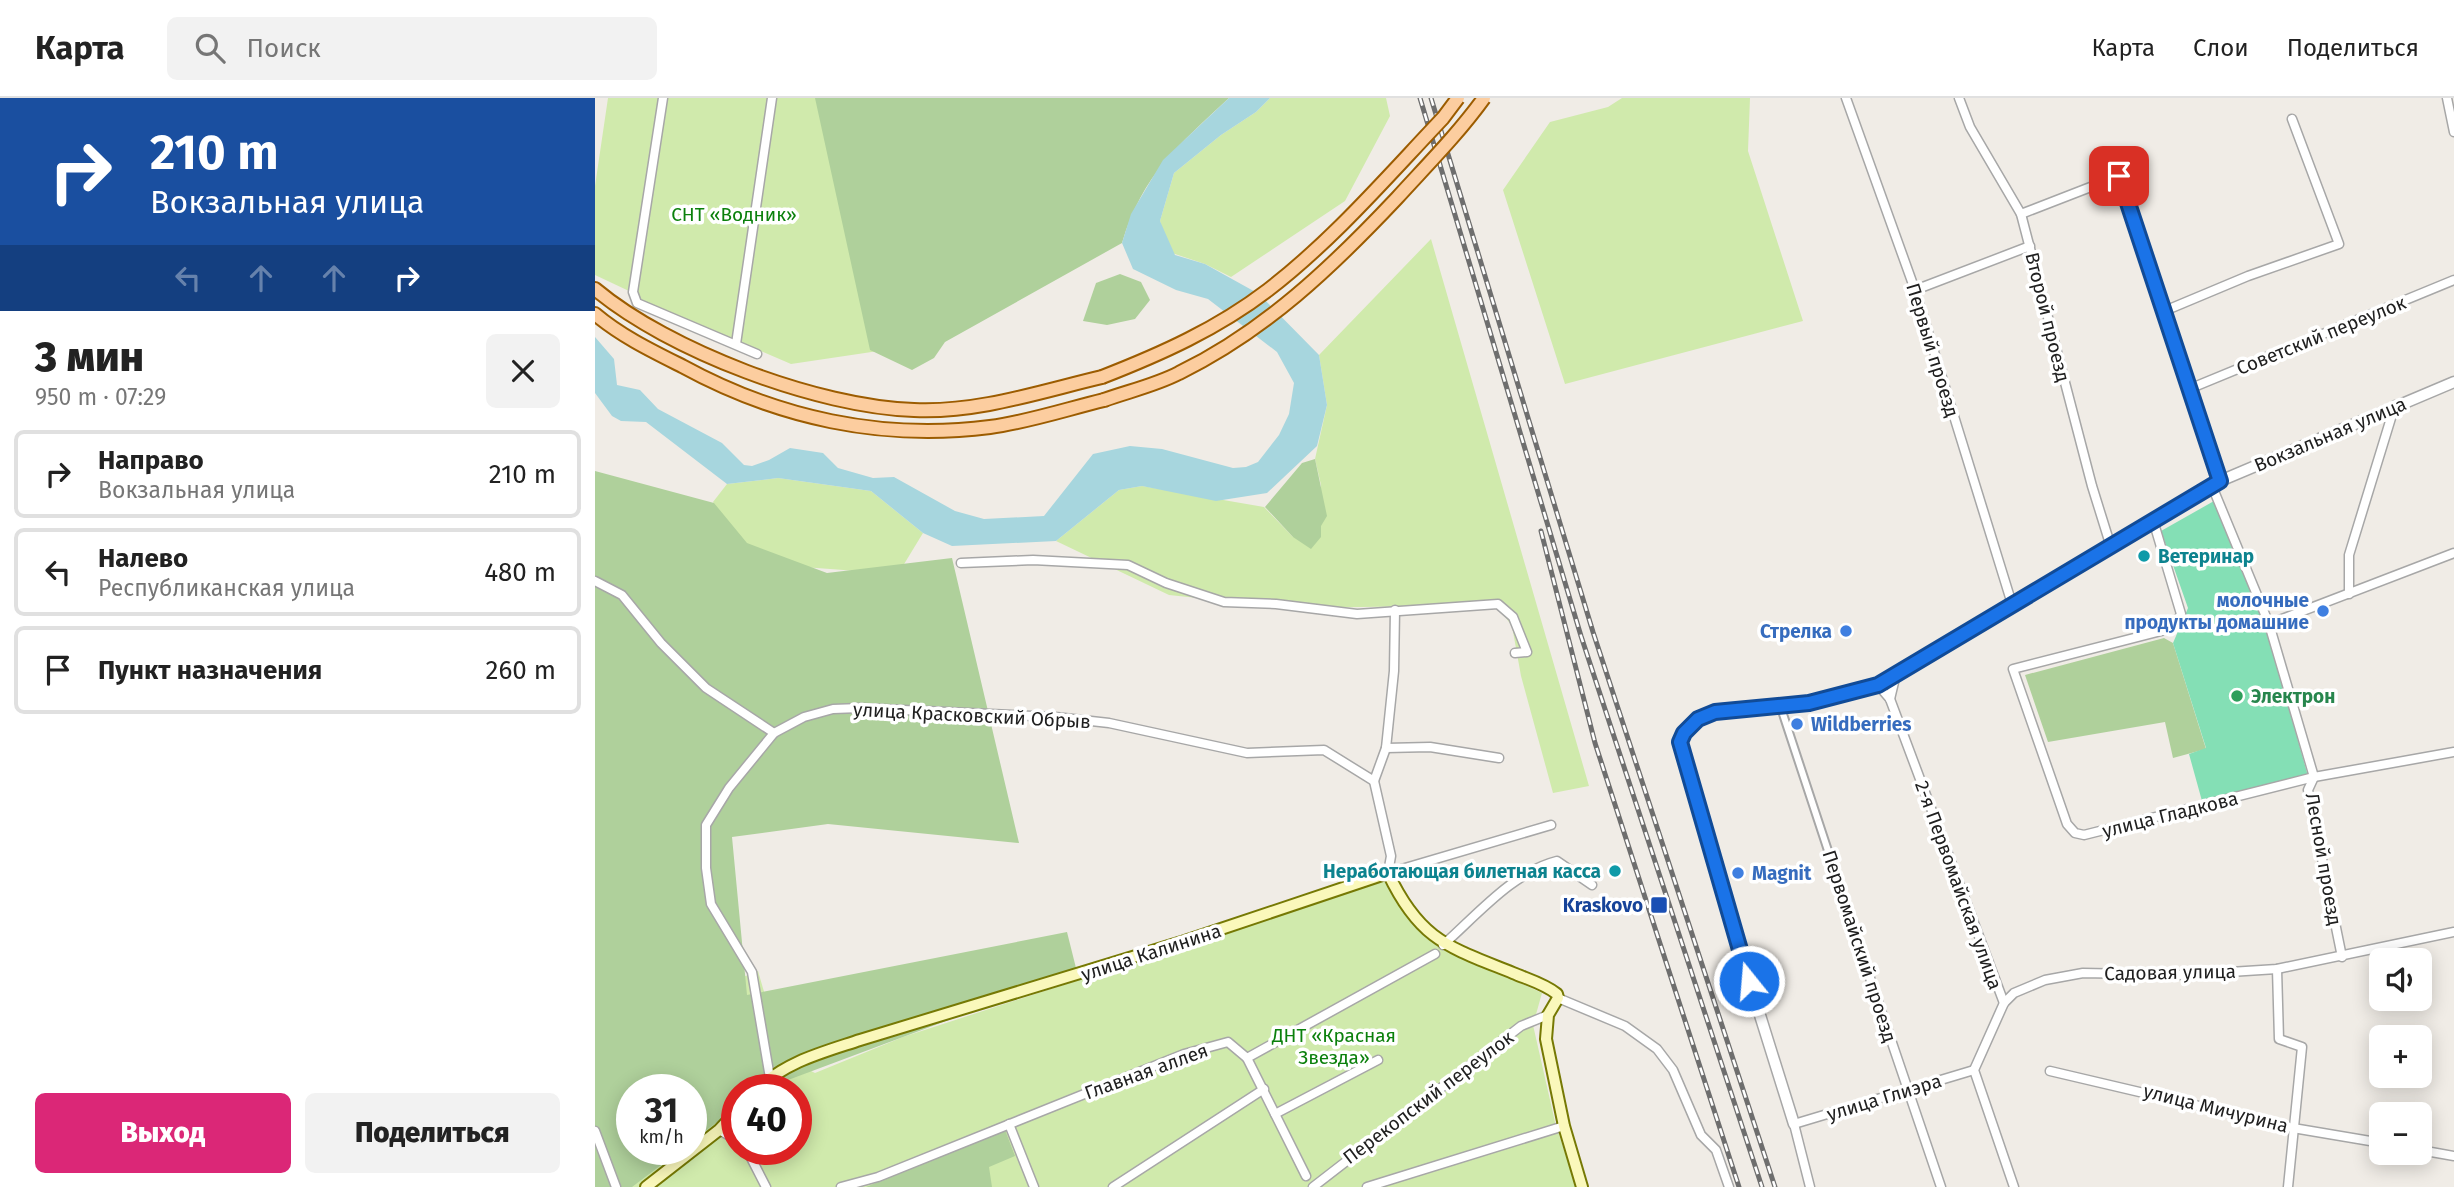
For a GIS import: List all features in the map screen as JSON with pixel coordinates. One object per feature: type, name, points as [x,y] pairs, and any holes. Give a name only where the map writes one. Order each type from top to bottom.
[{"type":"main road","points":[[595,289],[614,305],[660,331],[747,372],[824,398],[926,410],[985,405],[1102,377],[1170,350],[1267,291],[1327,241],[1458,98]]},
{"type":"main road","points":[[595,314],[638,343],[705,379],[774,408],[837,424],[918,432],[991,427],[1104,400],[1177,375],[1238,341],[1279,310],[1340,259],[1460,131],[1484,98]]},
{"type":"main road","points":[[1388,873],[1410,912],[1425,931],[1443,944],[1548,988],[1558,999],[1548,1016],[1546,1039],[1564,1126],[1582,1187]]},
{"type":"main road","name":"улица Калинина","points":[[776,1074],[808,1058],[860,1040],[1185,941],[1388,873]]},
{"type":"main road","points":[[646,1187],[719,1130]]},
{"type":"street","points":[[663,98],[633,292],[640,306],[757,354]]},
{"type":"street","points":[[736,344],[772,98]]},
{"type":"street","name":"Первый проезд","points":[[1846,98],[1915,290],[2012,604]]},
{"type":"street","name":"Второй проезд","points":[[1959,98],[1970,127],[2021,214],[2092,486],[2111,547]]},
{"type":"street","points":[[2447,98],[2454,132]]},
{"type":"street","points":[[2162,312],[2248,276],[2339,244],[2292,119]]},
{"type":"street","name":"Лесной проезд","points":[[2021,214],[2119,176],[2189,389],[2216,484],[2269,624],[2314,777],[2308,790],[2321,868],[2342,957]]},
{"type":"street","points":[[1915,290],[2030,246]]},
{"type":"street","name":"Советский переулок","points":[[2189,389],[2454,280]]},
{"type":"street","name":"Вокзальная улица","points":[[1794,1124],[1734,932],[1680,742],[1684,733],[1698,719],[1715,712],[1809,703],[1878,685],[2216,484],[2395,405],[2454,382]]},
{"type":"street","points":[[2349,594],[2349,555],[2395,405]]},
{"type":"street","name":"улица Гладкова","points":[[2153,520],[2181,614],[2173,628],[2013,669],[2067,824],[2075,832],[2084,835],[2314,777]]},
{"type":"street","points":[[2269,624],[2454,553]]},
{"type":"street","points":[[961,564],[1033,560],[1128,565],[1165,583],[1224,602],[1357,614],[1498,604],[1513,617],[1528,652],[1515,653]]},
{"type":"street","points":[[595,581],[622,596],[661,643],[706,688],[774,733]]},
{"type":"street","points":[[1388,873],[1391,856],[1374,781],[1386,748],[1394,671],[1395,610]]},
{"type":"street","points":[[1890,699],[1896,674]]},
{"type":"street","name":"2-я Первомайская улица","points":[[1878,685],[1890,699],[2004,1003],[1974,1070]]},
{"type":"street","name":"Первомайский проезд","points":[[1780,704],[1941,1187]]},
{"type":"street","name":"улица Красковский Обрыв","points":[[769,1074],[752,972],[711,904],[706,825],[717,805],[774,733],[804,717],[834,709],[1055,717],[1109,723],[1247,752],[1324,750],[1374,781]]},
{"type":"street","points":[[1386,748],[1430,747],[1499,758]]},
{"type":"street","points":[[2314,777],[2454,752]]},
{"type":"street","name":"улица Калинина","points":[[1388,873],[1551,825]]},
{"type":"street","points":[[1443,944],[1517,880],[1549,863],[1557,860],[1592,885]]},
{"type":"street","name":"Садовая улица","points":[[2004,1003],[2014,993],[2045,980],[2083,973],[2183,975],[2277,969],[2454,932]]},
{"type":"street","points":[[1306,1176],[1247,1058],[1435,954]]},
{"type":"street","points":[[2277,969],[2279,1039],[2302,1046],[2288,1187]]},
{"type":"street","points":[[1558,999],[1625,1026],[1657,1049],[1673,1070],[1701,1135],[1716,1150],[1729,1187]]},
{"type":"street","name":"Перекопский переулок","points":[[1313,1187],[1344,1160],[1521,1026],[1548,1016]]},
{"type":"street","name":"Главная аллея","points":[[841,1187],[878,1177],[1184,1054],[1228,1042],[1247,1058]]},
{"type":"street","points":[[1275,1114],[1378,1060]]},
{"type":"street","points":[[1974,1070],[2014,1187]]},
{"type":"street","name":"улица Глиэра","points":[[1794,1124],[1974,1070]]},
{"type":"street","name":"улица Мичурина","points":[[2050,1071],[2293,1128],[2369,1141]]},
{"type":"street","points":[[1113,1187],[1264,1089]]},
{"type":"street","points":[[1009,1124],[1034,1187]]},
{"type":"street","points":[[1794,1124],[1810,1187]]},
{"type":"street","points":[[1367,1187],[1564,1126]]},
{"type":"street","points":[[595,1131],[616,1187]]},
{"type":"street","points":[[2432,1152],[2454,1156]]},
{"type":"street","points":[[755,1165],[767,1187]]},
{"type":"green space","name":"СНТ «Водник»","points":[[608,98],[824,98],[885,350],[791,364],[642,300],[595,275],[595,186]]},
{"type":"green space","points":[[815,98],[1229,98],[1179,146],[1152,179],[1141,197],[1122,243],[945,342],[934,358],[912,370],[870,350]]},
{"type":"green space","points":[[1270,98],[1386,98],[1390,116],[1345,201],[1231,277],[1205,264],[1169,252],[1160,221],[1174,173],[1221,135],[1256,112]]},
{"type":"green space","points":[[1622,98],[1750,98],[1748,151],[1803,321],[1565,384],[1503,190],[1550,122],[1608,107]]},
{"type":"green space","points":[[1431,239],[1589,786],[1553,793],[1521,676],[1512,626],[1496,605],[1295,608],[1169,595],[1056,541],[1119,490],[1142,486],[1264,507],[1293,537],[1321,526],[1321,485],[1315,459],[1327,405],[1319,355]]},
{"type":"green space","points":[[1120,274],[1141,282],[1150,300],[1135,319],[1107,325],[1083,321],[1096,283]]},
{"type":"green space","points":[[1315,459],[1327,516],[1321,526],[1321,537],[1311,549],[1293,537],[1265,507],[1302,463]]},
{"type":"green space","points":[[595,471],[714,503],[747,543],[827,573],[952,558],[1019,843],[828,824],[732,837],[747,995],[1067,932],[1077,972],[804,1074],[721,1074],[721,1119],[707,1130],[707,1074],[616,1074],[616,1165],[661,1165],[632,1187],[595,1187]]},
{"type":"green space","points":[[778,478],[871,491],[923,533],[898,574],[750,563],[713,502],[727,484]]},
{"type":"green space","name":"Электрон","points":[[2214,501],[2266,627],[2308,776],[2202,801],[2189,754],[2206,748],[2173,643],[2188,608],[2161,531]]},
{"type":"green space","points":[[2164,638],[2173,643],[2206,749],[2173,758],[2165,722],[2048,742],[2025,675]]},
{"type":"green space","name":"ДНТ «Красная Звезда»","points":[[1386,880],[1407,916],[1436,945],[1542,993],[1533,1025],[1555,1122],[1576,1187],[595,1187],[595,1037],[758,971],[783,1057],[815,1073],[903,1037]]},
{"type":"green space","points":[[1005,1130],[1015,1156],[989,1167],[992,1187],[866,1187]]},
{"type":"water","points":[[1229,98],[1270,98],[1256,112],[1221,135],[1174,173],[1160,221],[1175,255],[1205,264],[1259,294],[1319,355],[1327,405],[1317,446],[1267,493],[1216,501],[1142,486],[1119,490],[1056,541],[952,546],[923,533],[871,491],[778,478],[727,484],[646,422],[621,421],[612,416],[595,393],[595,337],[614,359],[617,385],[640,390],[658,409],[722,443],[744,465],[752,466],[769,460],[790,448],[823,453],[838,468],[873,478],[894,477],[955,511],[984,519],[1044,516],[1093,454],[1130,446],[1162,449],[1233,468],[1258,462],[1279,435],[1289,414],[1294,383],[1277,352],[1208,299],[1176,290],[1133,269],[1122,243],[1131,214],[1163,160]]},
{"type":"railway","points":[[1420,98],[1581,636],[1762,1187]]},
{"type":"railway","points":[[1431,98],[1593,632],[1775,1187]]},
{"type":"railway","points":[[1541,531],[1595,743],[1739,1187]]},
{"type":"place","name":"Ветеринар","points":[[2144,556]]},
{"type":"place","name":"молочные продукты домашние","points":[[2323,611]]},
{"type":"place","name":"Стрелка","points":[[1846,631]]},
{"type":"place","name":"Электрон","points":[[2237,696]]},
{"type":"place","name":"Wildberries","points":[[1797,724]]},
{"type":"place","name":"Неработающая билетная касса","points":[[1615,871]]},
{"type":"place","name":"Magnit","points":[[1738,873]]},
{"type":"place","name":"Kraskovo","points":[[1659,905]]},
{"type":"route","points":[[1749,981],[1680,742],[1684,733],[1698,719],[1715,712],[1809,703],[1878,685],[2220,481],[2119,176]]}]
